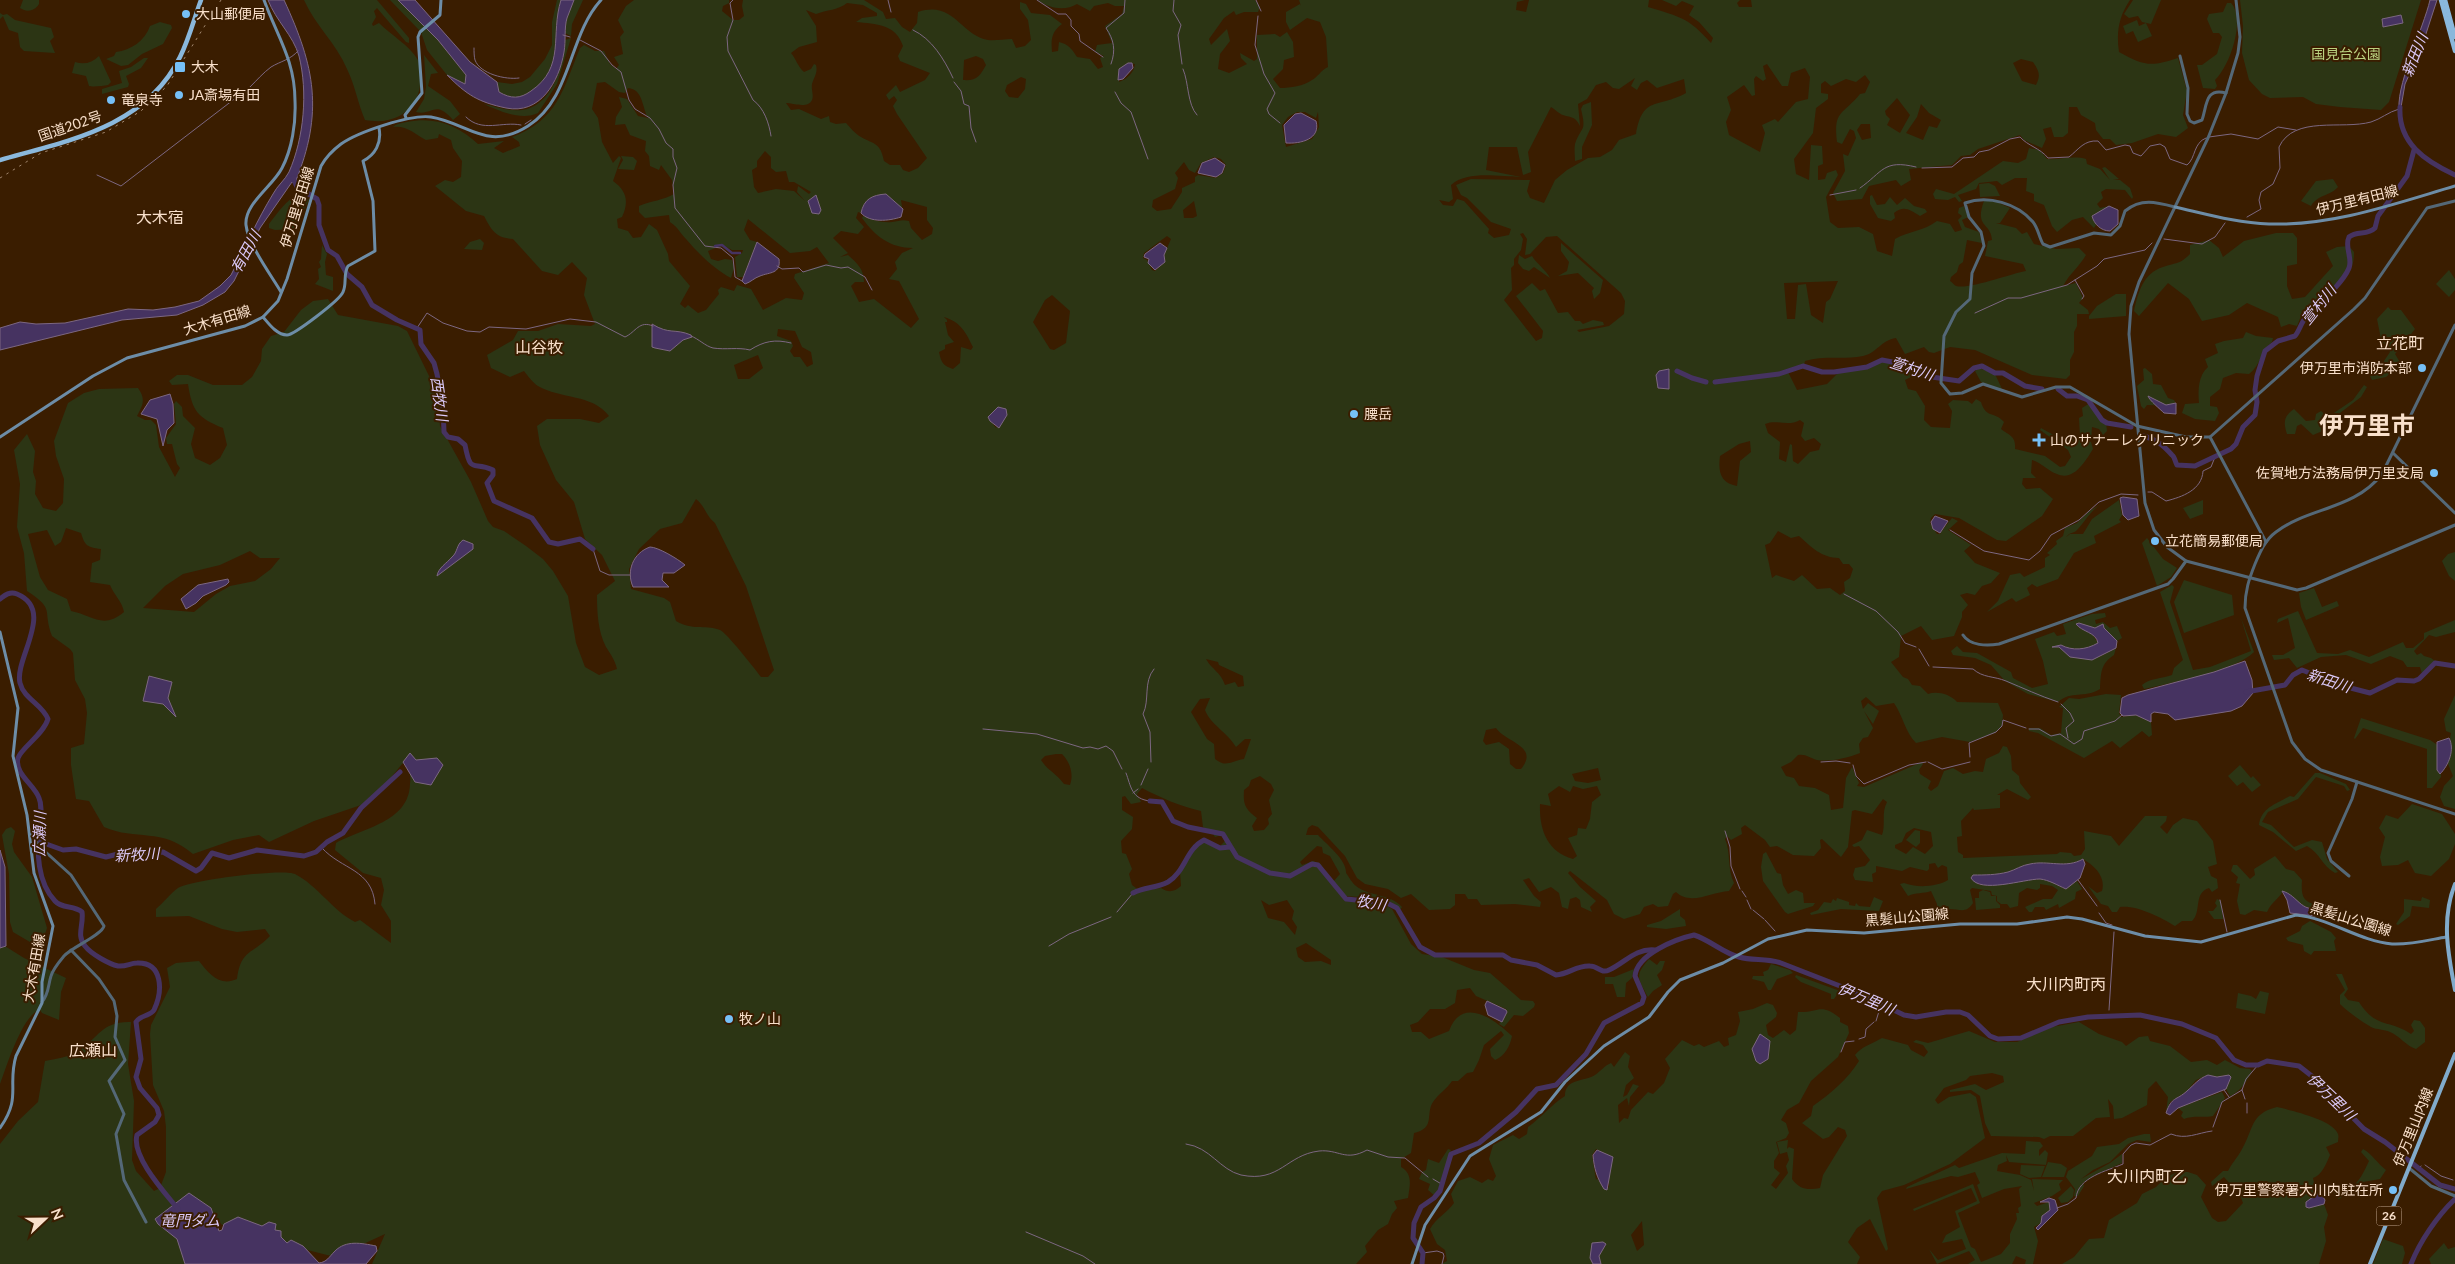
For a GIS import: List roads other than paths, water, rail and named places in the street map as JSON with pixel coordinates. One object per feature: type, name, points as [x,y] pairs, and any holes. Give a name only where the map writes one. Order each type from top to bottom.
[{"type":"highway","name":"国道202号","points":[[0,160],[96,132],[124,118],[138,108],[174,67],[186,42],[201,0]]},
{"type":"highway","points":[[2441,0],[2455,51]]},
{"type":"highway","points":[[2445,0],[2455,36]]},
{"type":"main road","points":[[264,0],[290,62],[294,79],[295,113],[288,155],[271,186],[248,213],[246,226],[248,234],[281,292]]},
{"type":"main road","points":[[406,119],[405,115],[422,93],[418,37],[420,32],[440,15],[441,0]]},
{"type":"main road","name":"伊万里有田線","points":[[281,292],[321,166],[332,151],[349,140],[406,119],[438,118],[485,136],[509,135],[529,126],[541,116],[557,93],[586,20],[601,0]]},
{"type":"main road","points":[[263,317],[279,334],[292,335],[298,332],[308,320],[323,313],[341,295],[346,268],[375,251],[374,201],[363,161],[374,153],[380,138],[379,128]]},
{"type":"main road","name":"伊万里有田線","points":[[2175,207],[2208,215],[2267,224],[2299,224],[2333,220],[2455,186]]},
{"type":"main road","name":"大木有田線","points":[[0,437],[93,376],[127,358],[245,326],[263,317],[272,309],[281,292]]},
{"type":"main road","name":"大木有田線","points":[[0,632],[17,699],[18,708],[13,756],[30,832],[34,873],[53,926],[42,982],[42,1003],[16,1056],[12,1108],[0,1128]]},
{"type":"main road","points":[[2455,884],[2447,912],[2446,937],[2455,990]]},
{"type":"main road","name":"黒髪山公園線","points":[[1412,1264],[1425,1225],[1465,1162],[1475,1152],[1541,1112],[1565,1082],[1604,1046],[1649,1017],[1680,980],[1742,954],[1768,939],[1807,930],[1864,933],[1960,924],[2017,924],[2067,917],[2088,920],[2146,936],[2193,942],[2213,940],[2280,918],[2296,915],[2312,918],[2388,943],[2404,944],[2446,937]]},
{"type":"main road","name":"伊万里山内線","points":[[2370,1264],[2455,1054]]},
{"type":"street","points":[[2236,0],[2240,38],[2238,53],[2226,93],[2209,137],[2139,282],[2131,306],[2129,334],[2137,426],[2145,503],[2150,521],[2160,539],[2186,561],[2297,590],[2306,588],[2455,525]]},
{"type":"street","points":[[2180,56],[2188,88],[2187,114],[2190,121],[2194,123],[2202,120],[2207,98],[2211,94],[2216,92],[2226,93]]},
{"type":"street","points":[[2175,207],[2148,201],[2139,203],[2125,211],[2120,226],[2111,235],[2094,233],[2050,247],[2043,244],[2036,226],[2030,219],[2008,205],[1986,199],[1965,203],[1969,217],[1980,232],[1984,246],[1972,273],[1970,299],[1956,312],[1946,329],[1941,378],[1946,391],[1956,394],[1982,384],[2022,397],[2056,387],[2070,387],[2137,426],[2186,437],[2210,437],[2354,310],[2427,208],[2455,201]]},
{"type":"street","points":[[2455,325],[2382,474],[2366,490],[2276,532],[2266,542],[2249,578],[2245,597],[2246,618],[2292,742],[2301,755],[2321,770],[2455,814]]},
{"type":"street","points":[[2210,437],[2266,542]]},
{"type":"street","points":[[2393,453],[2455,513]]},
{"type":"street","points":[[1963,634],[1975,644],[1985,646],[1999,644],[2168,584],[2186,561]]},
{"type":"street","points":[[2349,876],[2331,861],[2328,853],[2352,799],[2357,782]]},
{"type":"street","points":[[30,832],[39,846],[71,875],[104,926],[102,931],[71,950],[62,958],[51,974],[46,997],[42,1003]]},
{"type":"street","points":[[71,950],[104,984],[116,1008],[115,1037],[125,1060],[109,1081],[110,1087],[124,1114],[118,1126],[118,1144],[124,1180],[146,1222]]},
{"type":"street","points":[[2409,1168],[2430,1186],[2455,1196]]},
{"type":"water","name":"有田川","points":[[268,0],[284,0],[303,47],[312,90],[310,134],[295,183],[292,182],[260,228],[234,281],[225,292],[203,305],[177,315],[122,320],[0,350],[0,328],[20,322],[36,324],[65,323],[128,309],[153,310],[175,307],[199,301],[220,286],[231,275],[267,204],[289,172],[301,130],[304,100],[299,56],[293,41],[275,15]]},
{"type":"water","points":[[398,0],[415,0],[470,62],[497,82],[499,92],[515,97],[523,96],[531,91],[542,82],[549,72],[555,50],[561,0],[574,0],[566,22],[565,48],[558,74],[546,94],[529,106],[518,109],[506,108],[480,100],[461,88],[447,75],[465,84],[466,75],[438,40]]},
{"type":"water","points":[[2430,0],[2437,0],[2421,49],[2405,84],[2400,113],[2401,90]]},
{"type":"water","points":[[2401,15],[2403,23],[2383,27],[2382,19]]},
{"type":"water","points":[[1128,63],[1132,63],[1133,68],[1123,79],[1118,80],[1119,69]]},
{"type":"water","points":[[1301,113],[1316,121],[1316,132],[1313,136],[1298,143],[1286,143],[1284,125],[1295,114]]},
{"type":"water","points":[[1215,158],[1225,165],[1222,173],[1216,177],[1198,173],[1202,163]]},
{"type":"water","points":[[886,194],[903,209],[901,217],[874,220],[861,213],[864,204],[869,199],[877,195]]},
{"type":"water","points":[[816,195],[821,210],[819,214],[812,213],[808,201]]},
{"type":"water","points":[[2109,206],[2118,210],[2118,224],[2110,231],[2098,226],[2092,216]]},
{"type":"water","points":[[757,242],[779,259],[779,264],[774,272],[745,284],[742,281]]},
{"type":"water","points":[[1160,243],[1167,248],[1164,255],[1165,262],[1155,270],[1148,263],[1149,259],[1144,257],[1145,254]]},
{"type":"water","points":[[652,324],[663,329],[685,333],[692,337],[683,340],[670,351],[655,348],[652,347]]},
{"type":"water","points":[[1669,369],[1669,389],[1658,388],[1656,375],[1659,371]]},
{"type":"water","points":[[170,394],[173,404],[174,423],[167,430],[163,446],[157,419],[141,414],[150,400]]},
{"type":"water","points":[[2148,396],[2166,405],[2176,403],[2176,414],[2164,413]]},
{"type":"water","points":[[998,407],[1006,409],[1007,415],[999,428],[988,417]]},
{"type":"water","points":[[2120,498],[2137,499],[2139,516],[2128,520],[2123,515]]},
{"type":"water","points":[[1935,516],[1948,521],[1940,533],[1933,529],[1931,522]]},
{"type":"water","points":[[463,540],[473,544],[473,549],[437,576],[439,570],[454,555]]},
{"type":"water","points":[[650,547],[668,554],[685,565],[674,573],[663,573],[662,580],[669,587],[633,587],[630,575],[632,563],[639,554]]},
{"type":"water","points":[[228,579],[229,582],[226,585],[203,596],[186,609],[181,599],[198,585]]},
{"type":"water","points":[[2079,623],[2095,628],[2103,624],[2104,628],[2117,641],[2116,648],[2092,660],[2070,657],[2059,647],[2052,647],[2061,645],[2079,649],[2098,643],[2092,634],[2076,624]]},
{"type":"water","points":[[2245,661],[2252,680],[2253,693],[2242,706],[2231,711],[2175,720],[2168,714],[2154,712],[2151,714],[2151,722],[2136,715],[2123,716],[2120,713],[2122,698],[2128,695],[2214,672]]},
{"type":"water","points":[[149,676],[172,682],[168,698],[176,717],[163,704],[143,701]]},
{"type":"water","points":[[2449,738],[2451,742],[2450,757],[2440,774],[2437,770],[2437,742]]},
{"type":"water","points":[[410,753],[416,760],[437,758],[443,765],[431,785],[415,782],[403,762]]},
{"type":"water","points":[[0,850],[5,867],[6,946],[0,948]]},
{"type":"water","points":[[2083,859],[2085,864],[2080,878],[2066,889],[2040,879],[1983,885],[1976,883],[1971,878],[1973,875],[2008,872],[2024,865],[2037,863],[2064,864]]},
{"type":"water","points":[[2282,891],[2288,893],[2306,907],[2317,908],[2325,904],[2326,910],[2315,916],[2290,913],[2287,900]]},
{"type":"water","points":[[1487,1001],[1506,1010],[1507,1012],[1502,1022],[1488,1015],[1485,1005]]},
{"type":"water","points":[[1760,1034],[1770,1041],[1768,1059],[1760,1064],[1756,1061],[1752,1049]]},
{"type":"water","points":[[2208,1075],[2217,1077],[2229,1075],[2231,1077],[2226,1089],[2178,1108],[2170,1115],[2166,1113],[2172,1101]]},
{"type":"water","points":[[1597,1150],[1613,1157],[1607,1190],[1604,1189],[1595,1169],[1593,1155]]},
{"type":"water","points":[[2320,1192],[2325,1200],[2324,1204],[2306,1207],[2306,1202]]},
{"type":"water","name":"竜門ダム","points":[[189,1193],[211,1208],[219,1231],[222,1230],[224,1224],[238,1217],[262,1226],[269,1222],[276,1224],[275,1230],[281,1231],[281,1237],[287,1243],[291,1240],[303,1246],[319,1263],[326,1260],[344,1245],[359,1243],[376,1246],[377,1251],[366,1264],[185,1264],[177,1239],[158,1224],[155,1219]]},
{"type":"water","points":[[2049,1198],[2055,1200],[2058,1210],[2038,1230],[2036,1228],[2041,1223],[2042,1216],[2050,1210],[2049,1202],[2040,1202]]},
{"type":"water","points":[[1603,1242],[1606,1244],[1599,1256],[1601,1264],[1593,1264],[1590,1258],[1592,1243]]},
{"type":"waterway","points":[[733,0],[730,3],[733,20],[727,37],[728,51],[753,100],[765,116],[771,136]]},
{"type":"waterway","points":[[888,0],[891,12]]},
{"type":"waterway","points":[[1037,0],[1058,14],[1066,14],[1071,20],[1071,26],[1079,34],[1080,41],[1103,57]]},
{"type":"waterway","points":[[1111,64],[1113,45],[1106,28],[1124,13],[1125,0]]},
{"type":"waterway","points":[[1174,0],[1173,11],[1181,25],[1178,35],[1182,64]]},
{"type":"waterway","points":[[1256,0],[1261,11]]},
{"type":"waterway","points":[[1258,16],[1255,45],[1264,74],[1275,93],[1267,109],[1269,114],[1280,123]]},
{"type":"waterway","points":[[913,30],[932,44],[953,78]]},
{"type":"waterway","points":[[563,35],[570,37]]},
{"type":"waterway","points":[[580,40],[601,51],[612,65],[621,72],[629,100],[635,109],[650,118],[659,129],[666,143],[673,149],[673,157],[677,168],[673,185],[675,208],[705,246],[721,248],[733,258],[735,277],[742,281]]},
{"type":"waterway","points":[[474,48],[475,60],[482,69],[501,77],[519,78]]},
{"type":"waterway","points":[[97,175],[121,186],[250,87],[271,67],[298,51]]},
{"type":"waterway","points":[[1183,69],[1191,105],[1197,115]]},
{"type":"waterway","points":[[954,82],[961,91],[964,104],[969,106],[971,128],[976,142]]},
{"type":"waterway","points":[[1115,92],[1121,103],[1131,112],[1148,159]]},
{"type":"waterway","name":"萱村川","points":[[2400,107],[2401,120],[2409,141],[2433,164],[2455,175]]},
{"type":"waterway","points":[[2247,217],[2261,209],[2259,200],[2261,192],[2273,184],[2280,168],[2279,147],[2286,137],[2307,127],[2371,122],[2399,109]]},
{"type":"waterway","points":[[466,117],[472,122],[485,126],[521,125]]},
{"type":"waterway","points":[[525,124],[531,120]]},
{"type":"waterway","points":[[2209,137],[2231,134],[2258,139],[2278,127],[2296,130]]},
{"type":"waterway","points":[[1922,168],[1952,167],[1963,158],[1974,157],[1979,152],[1989,150],[2010,139],[2020,137],[2048,158],[2069,157],[2082,146],[2093,141],[2098,141],[2106,150],[2125,145],[2130,146],[2133,153],[2141,156],[2150,146],[2160,144],[2165,147],[2170,159],[2187,165],[2192,159],[2199,143],[2206,138]]},
{"type":"waterway","name":"萱村川","points":[[2143,436],[2162,445],[2173,456],[2177,465],[2195,466],[2231,449],[2236,444],[2243,427],[2255,415],[2257,376],[2265,351],[2278,341],[2295,336],[2305,318],[2342,280],[2350,264],[2347,245],[2349,237],[2369,232],[2375,228],[2378,216],[2407,176],[2414,150]]},
{"type":"waterway","points":[[1860,188],[1884,168],[1897,165],[1916,167]]},
{"type":"waterway","name":"西牧川","points":[[293,178],[297,187],[317,199],[319,205],[319,225],[328,250],[337,256],[347,274],[362,287],[372,305],[397,320],[420,330],[421,344],[434,363],[437,374],[443,407],[444,432],[448,437],[458,439],[465,445],[471,464],[493,470],[493,475],[487,483],[494,501],[532,518],[549,542],[558,544],[580,539],[593,549]]},
{"type":"waterway","points":[[1830,195],[1856,190]]},
{"type":"waterway","points":[[2164,239],[2202,244],[2215,237],[2225,223]]},
{"type":"waterway","points":[[1975,313],[2008,298],[2021,298],[2067,285],[2097,266],[2104,259],[2145,250],[2152,243]]},
{"type":"waterway","points":[[715,246],[722,245],[732,253],[740,253]]},
{"type":"waterway","points":[[777,266],[782,269],[799,268],[803,272],[826,265],[841,268],[848,267],[865,277],[872,290]]},
{"type":"waterway","points":[[2075,280],[2084,296],[2082,299]]},
{"type":"waterway","points":[[417,328],[427,313],[443,323],[467,331],[480,332],[489,327],[526,329],[570,319],[596,322],[625,337],[644,324],[653,326]]},
{"type":"waterway","points":[[691,336],[710,347],[718,349],[750,350],[770,342],[791,343]]},
{"type":"waterway","name":"萱村川","points":[[1715,382],[1779,374],[1803,366],[1822,372],[1834,372],[1867,367],[1882,360],[1908,365],[1932,377],[1959,381],[1974,368],[1982,366],[1995,373],[2003,373],[2025,386],[2042,389]]},
{"type":"waterway","name":"萱村川","points":[[1677,371],[1706,382]]},
{"type":"waterway","name":"萱村川","points":[[2058,389],[2067,396],[2077,396],[2088,400],[2102,420],[2107,423],[2131,427]]},
{"type":"waterway","points":[[2148,492],[2152,492],[2166,501],[2190,492],[2199,483],[2203,471],[2211,467],[2215,457]]},
{"type":"waterway","points":[[1950,530],[1984,551],[2029,560],[2040,551],[2051,535],[2079,520],[2099,502],[2121,494],[2138,495]]},
{"type":"waterway","points":[[593,549],[600,571],[609,575],[630,575]]},
{"type":"waterway","name":"広瀬川","points":[[0,599],[10,593],[17,594],[28,601],[33,611],[34,623],[22,661],[20,683],[25,693],[42,709],[48,719],[42,730],[20,754],[18,764],[19,769],[37,793],[40,801],[38,857],[45,885],[55,901],[82,912],[81,938],[82,942],[91,952],[105,961],[118,966],[135,963],[146,964],[152,967],[159,979],[159,994],[154,1010],[136,1022],[141,1059],[136,1077],[140,1088],[157,1108],[159,1115],[155,1122],[137,1135],[137,1144],[139,1153],[150,1174],[178,1209]]},
{"type":"waterway","points":[[1844,594],[1876,611],[1898,632],[1905,643],[1916,647]]},
{"type":"waterway","points":[[1919,649],[1929,666]]},
{"type":"waterway","name":"新田川","points":[[2246,692],[2285,685],[2293,675],[2302,670],[2339,685],[2370,693],[2397,680],[2414,681],[2419,679],[2435,663],[2455,666]]},
{"type":"waterway","points":[[1933,667],[1973,669],[1981,674],[2006,681],[2058,702]]},
{"type":"waterway","points":[[1151,762],[1150,732],[1143,714],[1149,680],[1154,669]]},
{"type":"waterway","points":[[2061,704],[2070,713],[2074,721],[2066,728],[2068,738]]},
{"type":"waterway","points":[[2029,729],[2039,729],[2051,736],[2060,734],[2074,744],[2082,739],[2084,731],[2115,721],[2122,715]]},
{"type":"waterway","points":[[1970,757],[1969,743],[1996,732],[2002,726],[2003,720],[2026,728]]},
{"type":"waterway","points":[[983,729],[1037,734],[1083,748],[1098,749],[1106,746],[1113,751],[1122,769]]},
{"type":"waterway","points":[[1821,762],[1836,761],[1850,763]]},
{"type":"waterway","points":[[1853,765],[1856,776],[1864,784],[1909,765],[1926,762]]},
{"type":"waterway","points":[[1928,762],[1942,769],[1970,762]]},
{"type":"waterway","points":[[1141,785],[1148,769]]},
{"type":"waterway","name":"新牧川","points":[[38,841],[63,850],[76,849],[106,857],[122,853],[163,852],[196,871],[201,868],[212,853],[229,858],[257,850],[304,856],[316,852],[327,842],[343,833],[361,808],[400,772]]},
{"type":"waterway","points":[[1126,773],[1135,795],[1150,801]]},
{"type":"waterway","points":[[1133,793],[1138,789]]},
{"type":"waterway","name":"牧川","points":[[1150,801],[1162,802],[1173,821],[1188,827],[1223,834],[1237,857],[1270,873],[1290,876],[1312,864],[1318,865],[1346,899],[1387,903],[1397,908],[1420,947],[1435,955],[1503,955],[1511,960],[1537,965],[1556,975],[1585,966],[1593,966],[1606,971],[1642,951],[1655,950]]},
{"type":"waterway","points":[[1725,831],[1730,847],[1731,866],[1740,889]]},
{"type":"waterway","name":"牧川","points":[[1133,893],[1168,882],[1174,878],[1193,849],[1204,840],[1220,848],[1230,847]]},
{"type":"waterway","points":[[322,848],[362,877],[373,892],[375,904]]},
{"type":"waterway","points":[[2078,880],[2097,906]]},
{"type":"waterway","points":[[1742,891],[1746,897]]},
{"type":"waterway","points":[[1117,912],[1133,893]]},
{"type":"waterway","points":[[1747,900],[1751,909]]},
{"type":"waterway","points":[[2220,900],[2227,932]]},
{"type":"waterway","points":[[1753,910],[1764,919]]},
{"type":"waterway","points":[[2099,913],[2106,923],[2112,925]]},
{"type":"waterway","points":[[1049,946],[1069,934],[1111,917]]},
{"type":"waterway","points":[[1765,920],[1775,931]]},
{"type":"waterway","points":[[2109,1010],[2114,932]]},
{"type":"waterway","name":"伊万里川","points":[[1422,1264],[1423,1253],[1413,1238],[1414,1223],[1421,1207],[1440,1191],[1451,1154],[1479,1143],[1516,1112],[1537,1089],[1556,1085],[1586,1054],[1604,1023],[1642,1003],[1644,997],[1635,976],[1637,968],[1643,961],[1658,949],[1677,940],[1694,935],[1733,955],[1781,963],[1858,993],[1904,1015],[1916,1017],[1946,1012],[1960,1012],[1968,1015],[1990,1036],[1998,1039],[2021,1038],[2059,1022],[2088,1017],[2140,1015],[2182,1024],[2216,1038],[2234,1060],[2246,1065],[2258,1065],[2267,1061],[2299,1066],[2313,1077],[2364,1129],[2385,1142],[2440,1185],[2455,1189]]},
{"type":"waterway","points":[[1876,1021],[1880,1008],[1883,1007]]},
{"type":"waterway","points":[[1859,1039],[1865,1037],[1866,1029],[1874,1022]]},
{"type":"waterway","points":[[1841,1052],[1845,1042],[1854,1041]]},
{"type":"waterway","points":[[2213,1127],[2222,1102],[2242,1090],[2246,1079],[2258,1065]]},
{"type":"waterway","points":[[2224,1090],[2229,1097]]},
{"type":"waterway","points":[[2242,1090],[2245,1099]]},
{"type":"waterway","points":[[2247,1103],[2247,1113]]},
{"type":"waterway","points":[[2057,1208],[2068,1204],[2076,1198],[2078,1191],[2088,1180],[2123,1164],[2123,1154],[2131,1145],[2136,1143],[2150,1145],[2171,1134],[2187,1136],[2212,1131]]},
{"type":"waterway","points":[[1186,1144],[1202,1149],[1227,1168],[1241,1175],[1265,1175],[1298,1158],[1319,1151],[1353,1155],[1367,1150],[1388,1157],[1405,1158],[1428,1177]]},
{"type":"waterway","points":[[2425,1165],[2441,1176],[2453,1180]]},
{"type":"waterway","points":[[1433,1179],[1443,1185]]},
{"type":"waterway","points":[[2411,1264],[2419,1246],[2430,1229],[2455,1199]]},
{"type":"waterway","points":[[1026,1232],[1083,1256],[1095,1264]]},
{"type":"waterway","points":[[1423,1253],[1437,1251],[1443,1253],[1442,1264]]},
{"type":"railway","points":[[0,178],[41,153],[106,132],[141,111],[167,86],[221,0]]},
{"type":"place","name":"大山郵便局","points":[[186,14]]},
{"type":"place","name":"大木","points":[[180,67]]},
{"type":"place","name":"JA斎場有田","points":[[179,95]]},
{"type":"place","name":"竜泉寺","points":[[111,100]]},
{"type":"place","name":"伊万里市消防本部","points":[[2422,368]]},
{"type":"place","name":"腰岳","points":[[1354,414]]},
{"type":"place","name":"山のサナーレクリニック","points":[[2039,440]]},
{"type":"place","name":"佐賀地方法務局伊万里支局","points":[[2434,473]]},
{"type":"place","name":"立花簡易郵便局","points":[[2155,541]]},
{"type":"place","name":"牧ノ山","points":[[729,1019]]},
{"type":"place","name":"伊万里警察署大川内駐在所","points":[[2393,1190]]},
{"type":"district","name":"大木宿","points":[[160,217]]},
{"type":"district","name":"立花町","points":[[2400,343]]},
{"type":"district","name":"山谷牧","points":[[539,347]]},
{"type":"district","name":"伊万里市","points":[[2367,426]]},
{"type":"district","name":"大川内町丙","points":[[2066,984]]},
{"type":"district","name":"広瀬山","points":[[93,1050]]},
{"type":"district","name":"大川内町乙","points":[[2147,1176]]},
{"type":"park label","name":"国見台公園","points":[[2346,54]]}]
